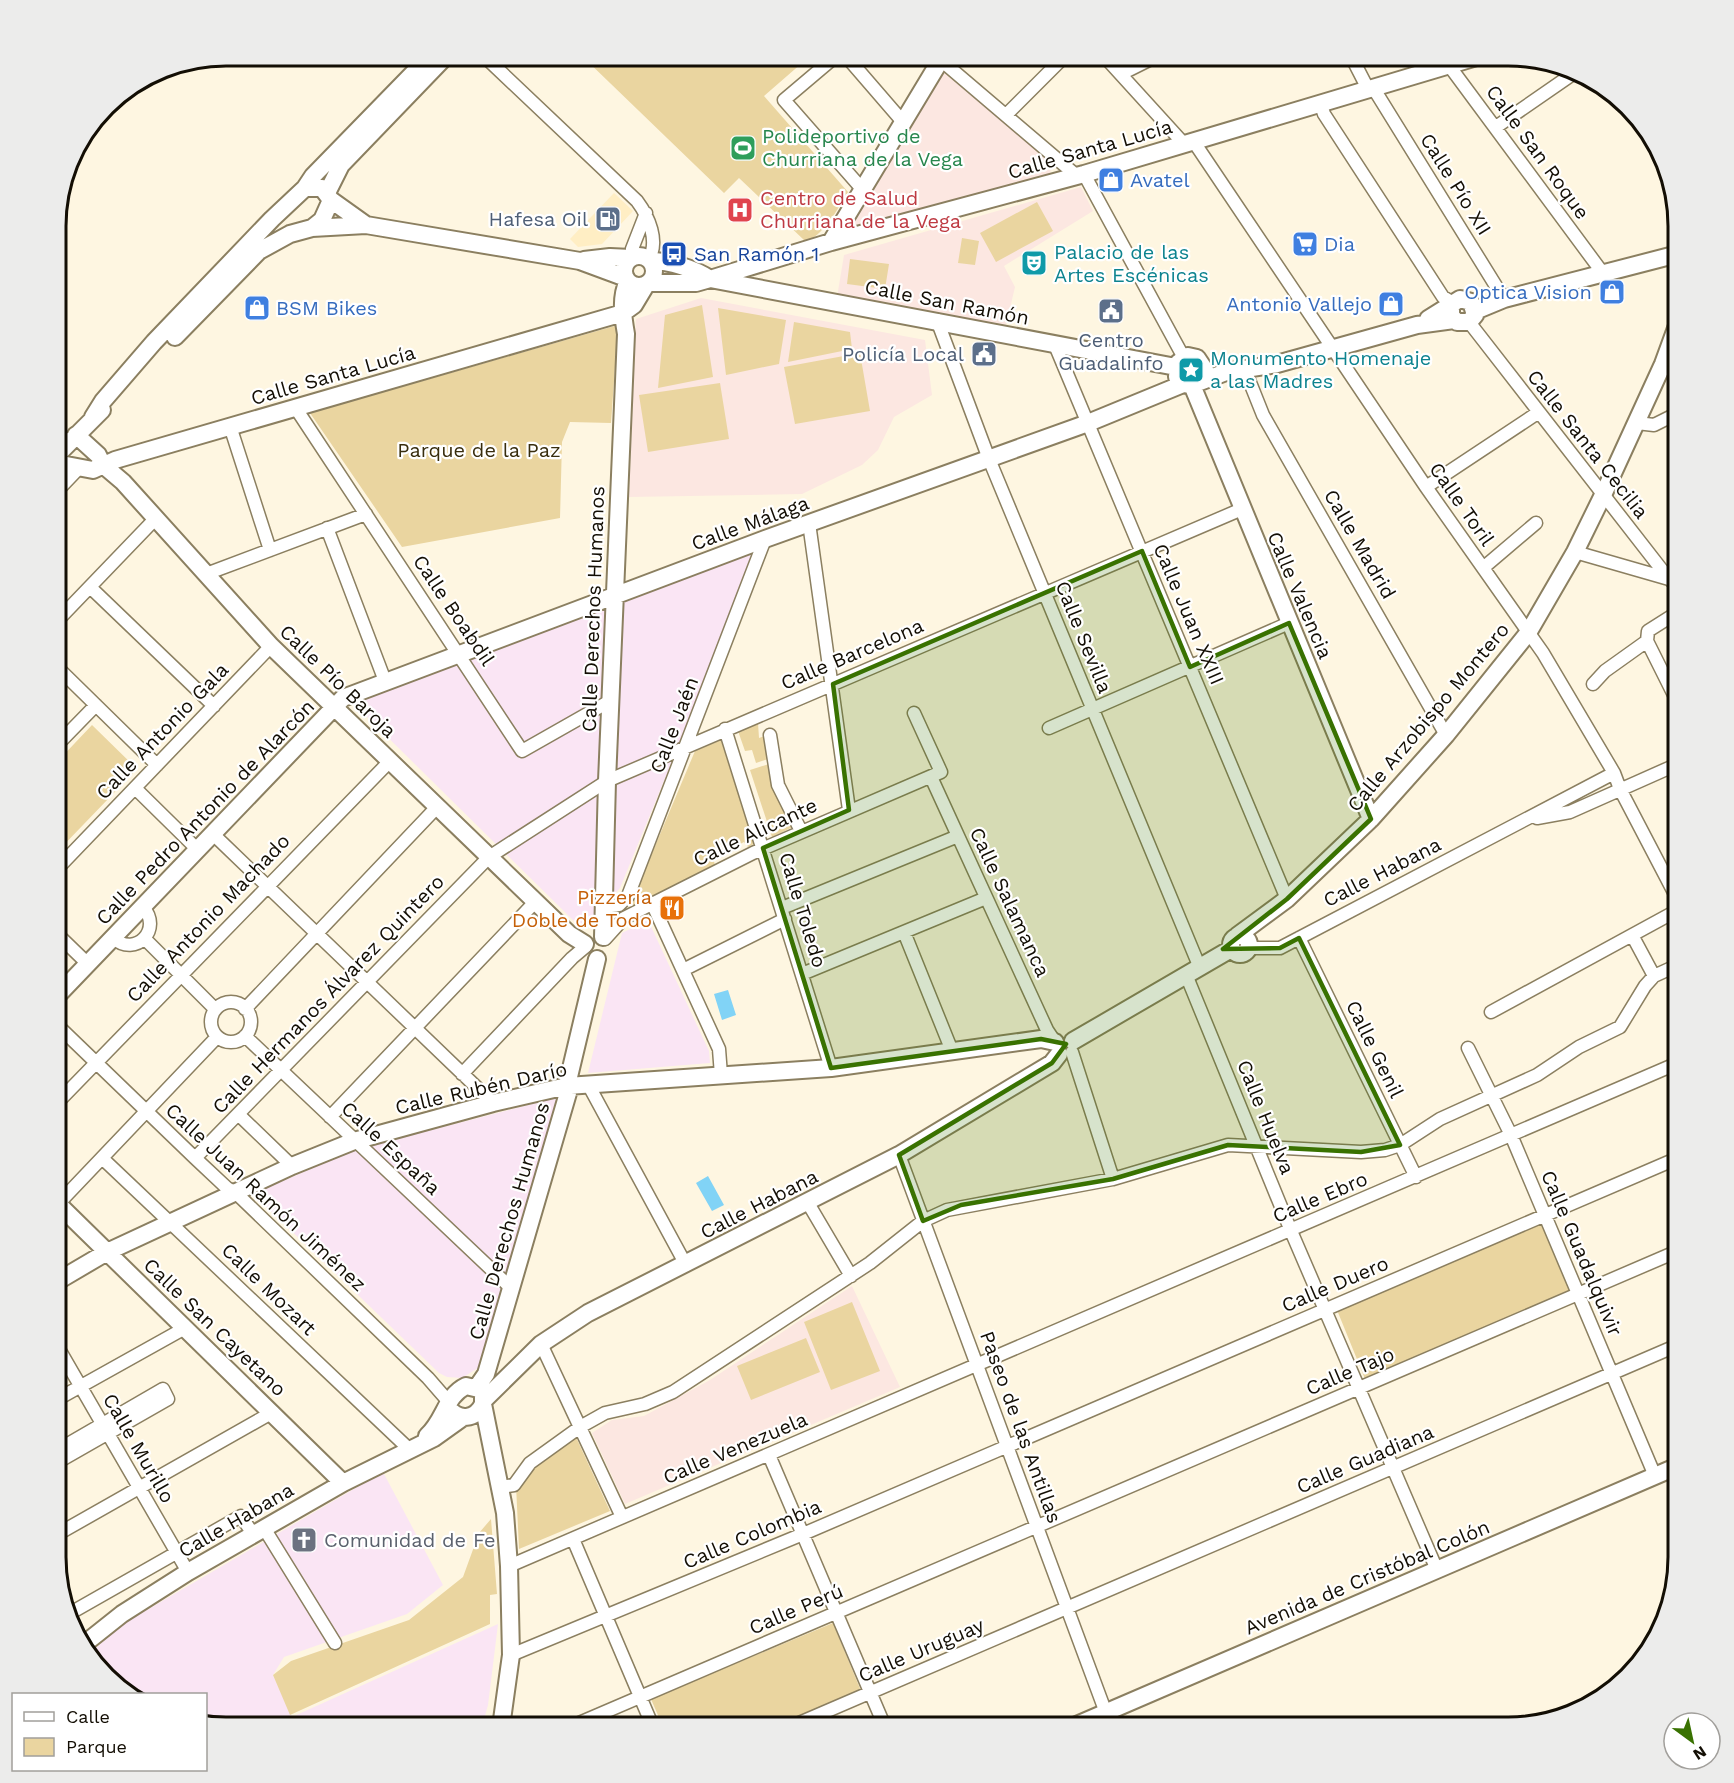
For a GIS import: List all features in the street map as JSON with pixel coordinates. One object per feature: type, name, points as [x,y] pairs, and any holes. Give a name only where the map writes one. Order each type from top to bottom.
[{"type":"street","points":[[312,228],[322,220],[319,192],[313,176],[420,66]]},
{"type":"street","points":[[66,446],[93,417],[103,401],[154,342],[236,255],[252,248],[282,215],[319,192],[341,165],[436,66]]},
{"type":"street","points":[[495,66],[632,196],[646,213],[654,251],[624,271],[627,280],[637,286],[648,284]]},
{"type":"street","points":[[824,66],[784,100],[863,190]]},
{"type":"street","points":[[855,66],[903,122]]},
{"type":"street","points":[[831,242],[935,66]]},
{"type":"street","points":[[950,66],[1006,116],[1080,175],[1180,362]]},
{"type":"street","points":[[1006,116],[1055,66]]},
{"type":"street","name":"Calle Toril","points":[[1113,66],[1190,143],[1334,349],[1426,487],[1544,653],[1614,773],[1668,881]]},
{"type":"street","points":[[1121,74],[1137,66]]},
{"type":"street","name":"Calle Pío XII","points":[[1357,66],[1504,298]]},
{"type":"street","name":"Calle Santa Lucía","points":[[710,279],[831,242],[1080,175],[1372,90],[1431,66]]},
{"type":"street","name":"Calle San Roque","points":[[1450,66],[1602,272]]},
{"type":"street","points":[[1496,127],[1568,78]]},
{"type":"street","name":"Calle Santa Cecilia","points":[[1321,105],[1324,114],[1443,297],[1462,311],[1668,576]]},
{"type":"street","name":"Calle San Ramón","points":[[319,192],[366,225]]},
{"type":"street","points":[[623,313],[634,305],[655,273],[632,249],[646,213]]},
{"type":"street","points":[[282,215],[291,234]]},
{"type":"street","name":"Calle San Ramón","points":[[93,417],[259,251],[291,234],[312,228],[366,225],[580,261],[627,280]]},
{"type":"street","points":[[1195,378],[1245,370],[1334,349],[1504,298],[1668,256]]},
{"type":"street","name":"Calle San Ramón","points":[[580,261],[610,257],[661,261],[702,273],[710,279]]},
{"type":"street","name":"Calle San Ramón","points":[[648,284],[696,283],[710,279],[936,320],[1055,345],[1180,362],[1193,356],[1195,378]]},
{"type":"street","name":"Calle Derechos Humanos","points":[[482,1396],[486,1374],[565,1105],[595,944],[606,930],[603,907],[607,781],[626,334],[623,313],[624,289],[627,280]]},
{"type":"street","name":"Calle Santa Lucía","points":[[66,465],[93,470],[230,426],[623,313]]},
{"type":"street","name":"Calle Sevilla","points":[[936,320],[989,459],[1093,709],[1194,972]]},
{"type":"street","name":"Calle Juan XXIII","points":[[1055,345],[1287,899]]},
{"type":"street","name":"Calle Arzobispo Montero","points":[[1239,944],[1371,819],[1446,735],[1528,633],[1575,552],[1603,495],[1637,423],[1668,347]]},
{"type":"street","name":"Calle Valencia","points":[[1180,362],[1177,376],[1195,378],[1242,509],[1371,819]]},
{"type":"street","name":"Calle Madrid","points":[[1245,370],[1263,415],[1446,735]]},
{"type":"street","name":"Calle Málaga","points":[[335,707],[343,698],[385,681],[765,539],[1088,423],[1195,378]]},
{"type":"street","name":"Calle Boabdil","points":[[295,407],[522,751],[610,701]]},
{"type":"street","points":[[1426,487],[1539,412]]},
{"type":"street","points":[[1637,423],[1654,424],[1668,418]]},
{"type":"street","points":[[230,426],[270,550]]},
{"type":"street","name":"Calle Pío Baroja","points":[[76,435],[98,455],[103,465],[123,482],[271,646],[569,934],[595,944]]},
{"type":"street","points":[[66,482],[79,468]]},
{"type":"street","name":"Calle Barcelona","points":[[489,857],[607,781],[1242,509]]},
{"type":"street","points":[[206,574],[366,514]]},
{"type":"street","points":[[66,612],[156,518]]},
{"type":"street","points":[[810,523],[849,810]]},
{"type":"street","points":[[1483,568],[1536,523]]},
{"type":"street","points":[[327,528],[385,681]]},
{"type":"street","name":"Calle Jaén","points":[[603,907],[619,905],[628,896],[765,539]]},
{"type":"street","points":[[1575,552],[1668,581]]},
{"type":"street","points":[[90,587],[214,706]]},
{"type":"street","points":[[1668,618],[1648,631],[1647,641],[1668,683]]},
{"type":"street","points":[[1048,728],[1289,623]]},
{"type":"street","points":[[1593,684],[1605,671],[1647,641]]},
{"type":"street","name":"Calle Antonio Gala","points":[[66,860],[271,646]]},
{"type":"street","points":[[66,676],[157,765]]},
{"type":"street","points":[[66,736],[96,705]]},
{"type":"street","name":"Calle Pedro Antonio de Alarcón","points":[[66,987],[335,707]]},
{"type":"street","points":[[914,713],[941,772],[931,777]]},
{"type":"street","name":"Calle Toledo","points":[[725,729],[831,1068]]},
{"type":"street","name":"Calle Toledo","points":[[770,735],[778,785],[801,831]]},
{"type":"street","name":"Calle Antonio Machado","points":[[66,1093],[390,761]]},
{"type":"street","name":"Calle Habana","points":[[1530,820],[1570,812],[1668,768]]},
{"type":"street","name":"Calle Habana","points":[[482,1396],[541,1344],[588,1313],[899,1155],[1052,1064],[1065,1047],[1239,944],[1280,948],[1530,820],[1614,773]]},
{"type":"street","name":"Calle Alicante","points":[[462,1074],[572,958],[595,944],[624,918],[763,848],[931,777]]},
{"type":"street","name":"Calle Salamanca","points":[[931,777],[1047,1030],[1065,1047],[1113,1179]]},
{"type":"street","points":[[135,788],[198,850]]},
{"type":"street","points":[[246,1009],[437,807]]},
{"type":"street","points":[[213,834],[493,1103]]},
{"type":"street","points":[[683,970],[783,914],[958,836]]},
{"type":"street","name":"Calle Hermanos Álvarez Quintero","points":[[195,1158],[489,857]]},
{"type":"street","points":[[802,974],[986,898]]},
{"type":"street","points":[[330,1117],[536,901]]},
{"type":"street","points":[[652,903],[719,1049],[721,1076]]},
{"type":"street","points":[[113,938],[127,945],[136,944],[145,939],[151,921],[143,907]]},
{"type":"street","points":[[1491,1012],[1668,915]]},
{"type":"street","points":[[904,932],[952,1051]]},
{"type":"street","points":[[1632,935],[1654,976]]},
{"type":"street","name":"Calle Genil","points":[[1299,938],[1416,1177]]},
{"type":"street","points":[[145,939],[215,1009]]},
{"type":"street","points":[[66,943],[88,964]]},
{"type":"street","points":[[501,1487],[514,1485],[530,1463],[580,1427],[605,1413],[645,1404],[673,1392],[851,1275],[923,1221],[961,1205],[1113,1179],[1228,1145],[1361,1152],[1385,1150],[1400,1145],[1440,1119],[1494,1096],[1620,1027],[1644,986],[1654,976],[1668,970]]},
{"type":"street","name":"Calle Huelva","points":[[1194,972],[1256,1147],[1437,1570]]},
{"type":"street","points":[[234,1002],[246,1009],[250,1020],[245,1036],[228,1041],[218,1037],[211,1020],[215,1009],[234,1002]]},
{"type":"street","name":"Calle Juan Ramón Jiménez","points":[[66,1034],[227,1188],[236,1192],[448,1404]]},
{"type":"street","name":"Calle España","points":[[245,1036],[511,1288]]},
{"type":"street","points":[[66,1194],[218,1037]]},
{"type":"street","name":"Calle Rubén Darío","points":[[66,1276],[107,1252],[292,1166],[354,1141],[493,1103],[567,1086],[831,1068],[1041,1039],[1065,1047]]},
{"type":"street","name":"Calle Guadalquivir","points":[[1468,1048],[1494,1096],[1655,1476]]},
{"type":"street","name":"Calle Ebro","points":[[977,1366],[1668,1066]]},
{"type":"street","points":[[589,1086],[686,1264]]},
{"type":"street","points":[[238,1114],[292,1166]]},
{"type":"street","name":"Paseo de las Antillas","points":[[899,1155],[1107,1713]]},
{"type":"street","name":"Calle Mozart","points":[[102,1158],[413,1446]]},
{"type":"street","name":"Calle Duero","points":[[1007,1446],[1668,1162]]},
{"type":"street","points":[[808,1203],[851,1275]]},
{"type":"street","name":"Calle San Cayetano","points":[[66,1212],[344,1483]]},
{"type":"street","name":"Calle Tajo","points":[[1037,1527],[1668,1255]]},
{"type":"street","points":[[66,1394],[184,1328]]},
{"type":"street","points":[[541,1344],[622,1517]]},
{"type":"street","name":"Calle Guadiana","points":[[1067,1608],[1668,1349]]},
{"type":"street","name":"Calle Murillo","points":[[66,1362],[188,1572]]},
{"type":"street","name":"Calle Venezuela","points":[[509,1566],[977,1366]]},
{"type":"street","points":[[487,1430],[467,1417],[454,1415],[448,1404],[456,1391],[466,1386],[482,1396],[487,1430],[501,1487],[509,1566],[511,1655],[503,1717]]},
{"type":"street","points":[[66,1447],[105,1429],[168,1399],[163,1389],[105,1429],[66,1456]]},
{"type":"street","points":[[467,1417],[482,1396]]},
{"type":"street","name":"Calle Habana","points":[[413,1446],[433,1431],[448,1404]]},
{"type":"street","points":[[66,1529],[273,1412]]},
{"type":"street","name":"Calle Habana","points":[[91,1643],[122,1614],[188,1572],[344,1483],[413,1446],[434,1438],[467,1417]]},
{"type":"street","name":"Calle Colombia","points":[[511,1655],[803,1534],[1007,1446]]},
{"type":"street","points":[[769,1455],[880,1717]]},
{"type":"street","name":"Avenida de Cristóbal Colón","points":[[1098,1717],[1668,1470]]},
{"type":"street","points":[[75,1610],[241,1516],[259,1531],[335,1643]]},
{"type":"street","name":"Calle Perú","points":[[595,1717],[1037,1527]]},
{"type":"street","points":[[573,1539],[648,1717]]},
{"type":"street","name":"Calle Uruguay","points":[[815,1717],[1067,1608]]},
{"type":"highlighted area","points":[[1142,551],[1190,667],[1289,623],[1371,819],[1287,899],[1223,949],[1280,948],[1299,938],[1400,1145],[1361,1152],[1228,1145],[1113,1179],[961,1205],[923,1221],[899,1155],[1052,1063],[1066,1044],[1041,1039],[831,1068],[763,848],[849,810],[833,684]]},
{"type":"shaded area","points":[[943,72],[1052,162],[1050,174],[853,228],[849,225]]},
{"type":"shaded area","points":[[1081,187],[1093,211],[1004,266],[1015,287],[1006,325],[837,297],[844,255]]},
{"type":"shaded area","name":"Hafesa Oil","points":[[614,193],[633,211],[602,244],[578,247],[570,239]]},
{"type":"shaded area","points":[[701,298],[925,340],[932,395],[894,417],[878,450],[862,465],[802,494],[629,497],[636,319]]},
{"type":"shaded area","points":[[750,553],[755,559],[620,888],[592,919],[579,926],[352,702]]},
{"type":"shaded area","points":[[648,920],[709,1051],[710,1063],[588,1073],[622,933]]},
{"type":"shaded area","points":[[556,1098],[558,1105],[518,1251],[509,1264],[478,1368],[462,1378],[447,1377],[439,1373],[253,1194],[354,1150]]},
{"type":"shaded area","points":[[852,1286],[900,1387],[625,1504],[592,1433],[612,1420],[644,1416],[710,1380]]},
{"type":"shaded area","points":[[383,1472],[443,1585],[407,1614],[284,1657],[273,1675],[292,1717],[207,1716],[207,1693],[142,1693],[121,1677],[95,1648],[128,1621]]},
{"type":"shaded area","points":[[498,1624],[485,1717],[292,1717]]},
{"type":"green space","name":"Polideportivo de Churriana de la Vega","points":[[592,66],[798,66],[764,96],[848,192],[824,228],[805,241],[739,178],[724,193]]},
{"type":"green space","points":[[1037,202],[1053,231],[996,262],[980,233]]},
{"type":"green space","points":[[962,238],[979,241],[975,265],[958,263]]},
{"type":"green space","points":[[850,259],[889,264],[885,289],[847,284]]},
{"type":"green space","points":[[702,305],[713,377],[658,388],[665,315]]},
{"type":"green space","points":[[718,308],[786,320],[779,364],[726,375]]},
{"type":"green space","points":[[794,322],[850,332],[852,349],[788,362]]},
{"type":"green space","name":"Parque de la Paz","points":[[618,325],[611,423],[570,422],[562,442],[560,518],[402,547],[310,413]]},
{"type":"green space","points":[[860,353],[870,411],[795,424],[784,367]]},
{"type":"green space","points":[[720,383],[729,439],[648,452],[639,395]]},
{"type":"green space","points":[[758,723],[759,738],[765,736],[768,759],[756,763],[752,750],[745,751],[738,731]]},
{"type":"green space","points":[[92,725],[137,769],[66,843],[66,752]]},
{"type":"green space","points":[[721,740],[754,844],[748,847],[744,842],[713,858],[715,865],[629,908],[695,751]]},
{"type":"green space","points":[[769,764],[772,787],[793,827],[772,837],[750,770]]},
{"type":"green space","points":[[1542,1223],[1572,1292],[1365,1379],[1337,1310]]},
{"type":"green space","points":[[852,1302],[880,1371],[831,1390],[804,1322]]},
{"type":"green space","points":[[806,1338],[820,1372],[751,1400],[737,1366]]},
{"type":"green space","points":[[575,1435],[610,1511],[519,1549],[516,1485],[523,1474]]},
{"type":"green space","points":[[491,1519],[497,1594],[490,1595],[490,1624],[290,1715],[273,1675],[291,1661],[409,1620],[463,1577],[479,1533]]},
{"type":"green space","points":[[833,1623],[861,1691],[799,1717],[659,1717],[651,1699]]},
{"type":"water","points":[[728,990],[736,1015],[722,1020],[714,994]]},
{"type":"water","points":[[708,1176],[724,1205],[712,1211],[696,1183]]},
{"type":"place","name":"Polideportivo de Churriana de la Vega","points":[[743,148]]},
{"type":"place","name":"Avatel","points":[[1111,180]]},
{"type":"place","name":"Centro de Salud Churriana de la Vega","points":[[740,210]]},
{"type":"place","name":"Hafesa Oil","points":[[608,219]]},
{"type":"place","name":"Dia","points":[[1305,244]]},
{"type":"place","name":"San Ramón 1","points":[[674,254]]},
{"type":"place","name":"Palacio de las Artes Escénicas","points":[[1034,263]]},
{"type":"place","name":"Optica Vision","points":[[1612,292]]},
{"type":"place","name":"Antonio Vallejo","points":[[1391,304]]},
{"type":"place","name":"BSM Bikes","points":[[257,308]]},
{"type":"place","name":"Centro Guadalinfo","points":[[1111,311]]},
{"type":"place","name":"Policía Local","points":[[984,354]]},
{"type":"place","name":"Monumento Homenaje a las Madres","points":[[1191,370]]},
{"type":"place","name":"Pizzería Doble de Todo","points":[[672,908]]},
{"type":"place","name":"Comunidad de Fe","points":[[304,1540]]}]
